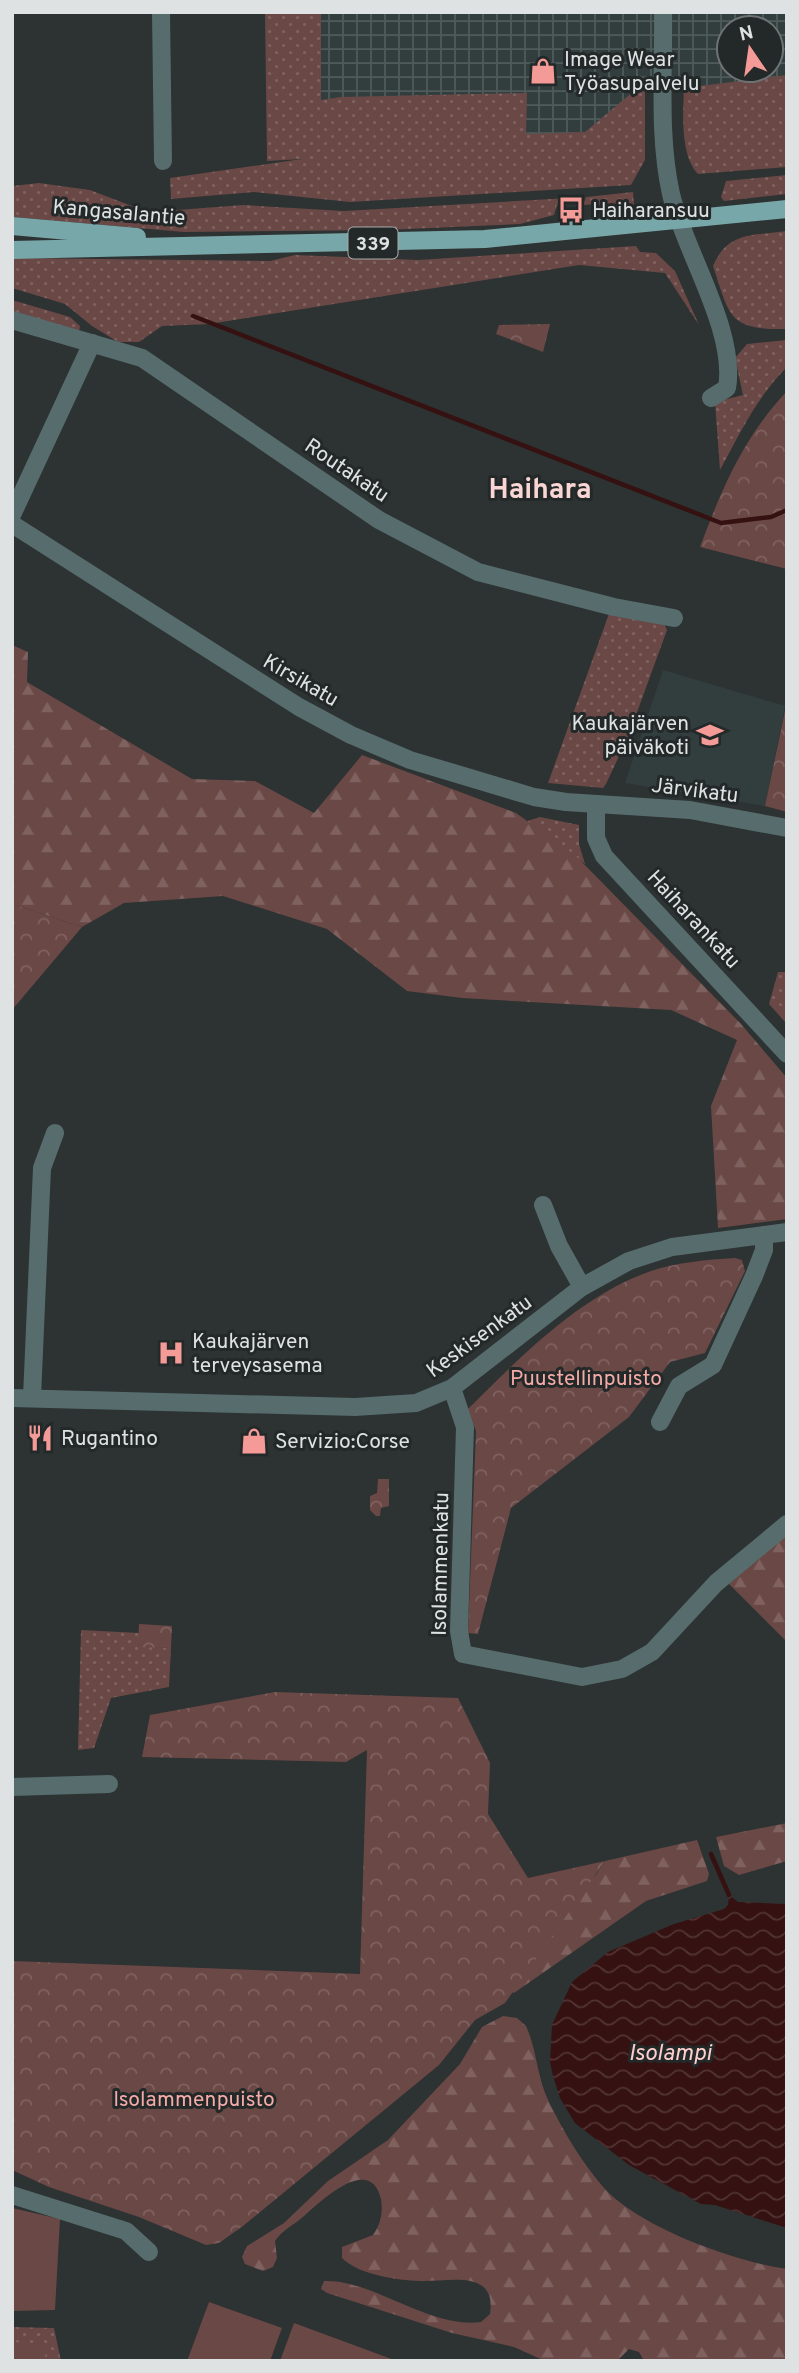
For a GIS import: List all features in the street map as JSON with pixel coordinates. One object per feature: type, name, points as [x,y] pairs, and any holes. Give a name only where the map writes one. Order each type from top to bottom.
[{"type":"main road","name":"Kangasalantie","points":[[12,250],[485,239],[787,209]]},
{"type":"main road","name":"Kangasalantie","points":[[12,226],[221,244]]},
{"type":"street","points":[[161,12],[163,161]]},
{"type":"street","points":[[663,12],[664,140],[669,183],[679,221],[711,300],[725,353],[727,388],[711,398]]},
{"type":"street","name":"Routakatu","points":[[12,320],[142,358],[379,520],[478,572],[614,607],[674,618]]},
{"type":"street","points":[[12,515],[92,343]]},
{"type":"street","name":"Kirsikatu","points":[[12,524],[200,646],[351,735],[410,760],[534,797],[596,804]]},
{"type":"street","name":"Järvikatu","points":[[596,804],[690,810],[787,828]]},
{"type":"street","name":"Haiharankatu","points":[[596,804],[596,838],[604,856],[787,1054]]},
{"type":"street","points":[[32,1397],[42,1168],[55,1133]]},
{"type":"street","points":[[543,1205],[559,1246],[582,1287]]},
{"type":"street","name":"Keskisenkatu","points":[[12,1398],[396,1406],[416,1403],[452,1388],[582,1287],[647,1254],[671,1247],[787,1232]]},
{"type":"street","points":[[660,1422],[679,1386],[713,1365],[759,1263],[764,1250],[764,1235]]},
{"type":"street","name":"Isolammenkatu","points":[[452,1388],[465,1427],[459,1632],[463,1654],[582,1677],[622,1669],[652,1652],[716,1583],[787,1524]]},
{"type":"street","points":[[12,1787],[109,1784]]},
{"type":"street","points":[[12,2195],[126,2231],[149,2252]]},
{"type":"shaded area","points":[[321,12],[787,12],[787,88],[755,92],[635,91],[585,132],[321,156]]},
{"type":"shaded area","name":"Kaukajärven päiväkoti","points":[[663,670],[785,706],[765,806],[625,783]]},
{"type":"green space","points":[[265,12],[321,12],[321,100],[341,97],[527,93],[526,134],[585,132],[634,91],[645,91],[645,160],[631,185],[350,202],[254,192],[171,199],[170,178],[302,159],[267,161]]},
{"type":"green space","points":[[785,75],[787,167],[698,174],[692,166],[685,145],[684,88],[716,84],[785,84]]},
{"type":"green space","points":[[787,175],[787,194],[724,201],[721,197],[726,181]]},
{"type":"green space","points":[[39,183],[90,190],[137,208],[164,211],[243,205],[344,211],[569,198],[569,203],[557,205],[554,215],[520,224],[385,230],[184,232],[12,217],[12,186]]},
{"type":"green space","points":[[633,192],[634,205],[599,210],[598,204],[583,205],[586,197]]},
{"type":"green space","points":[[787,231],[787,329],[753,327],[742,323],[728,309],[713,266],[726,246],[734,241],[753,235]]},
{"type":"green space","points":[[636,246],[640,252],[656,253],[675,271],[699,325],[665,273],[579,265],[209,324],[162,326],[139,342],[118,342],[92,326],[65,304],[12,288],[12,258],[270,261],[295,255],[418,260]]},
{"type":"green space","points":[[12,300],[70,317],[80,326],[79,332],[12,316]]},
{"type":"green space","points":[[550,324],[543,352],[496,334],[499,325]]},
{"type":"green space","points":[[787,340],[787,367],[758,403],[720,470],[715,402],[743,395],[735,358],[747,344]]},
{"type":"green space","points":[[787,391],[787,569],[700,547],[735,464],[758,427]]},
{"type":"green space","points":[[610,611],[662,619],[667,630],[628,737],[603,788],[548,783]]},
{"type":"green space","points":[[12,645],[28,652],[27,682],[192,779],[255,781],[314,813],[362,755],[516,813],[577,857],[741,1024],[787,1078],[787,1219],[718,1228],[711,1106],[737,1040],[671,1010],[462,998],[407,991],[327,929],[223,896],[124,903],[82,927],[12,904]]},
{"type":"green space","points":[[787,701],[787,812],[765,806]]},
{"type":"green space","points":[[540,817],[579,825],[579,844],[585,864],[527,821]]},
{"type":"green space","points":[[12,904],[82,927],[12,1010]]},
{"type":"green space","points":[[778,972],[787,972],[787,1024],[769,1004]]},
{"type":"green space","name":"Puustellinpuisto","points":[[735,1258],[742,1260],[745,1271],[705,1353],[670,1362],[629,1417],[511,1508],[478,1634],[468,1633],[476,1431],[468,1409],[552,1330],[600,1296],[625,1282],[661,1268]]},
{"type":"green space","points":[[378,1479],[389,1479],[389,1506],[381,1508],[380,1516],[376,1516],[370,1510],[370,1496],[377,1493]]},
{"type":"green space","points":[[787,1534],[787,1642],[728,1583]]},
{"type":"green space","points":[[139,1624],[172,1626],[171,1648],[138,1647]]},
{"type":"green space","points":[[81,1630],[139,1633],[139,1646],[171,1648],[169,1687],[111,1698],[94,1748],[78,1750]]},
{"type":"green space","name":"Isolammenpuisto","points":[[275,1692],[458,1698],[490,1763],[488,1814],[528,1878],[605,1861],[505,2003],[475,2020],[439,2065],[243,2226],[219,2243],[206,2245],[139,2217],[49,2187],[12,2170],[12,1961],[360,1974],[367,1750],[346,1762],[142,1757],[150,1715]]},
{"type":"green space","points":[[787,1823],[787,1861],[739,1875],[724,1866],[716,1837]]},
{"type":"green space","points":[[697,1840],[709,1874],[707,1881],[646,1901],[514,1993],[503,1988],[583,1884],[595,1876],[605,1861]]},
{"type":"green space","points":[[503,2016],[517,2018],[526,2026],[545,2093],[574,2147],[604,2188],[640,2216],[689,2241],[741,2259],[787,2269],[787,2361],[644,2361],[639,2352],[629,2349],[617,2361],[545,2361],[514,2347],[452,2333],[327,2293],[321,2289],[324,2281],[343,2282],[441,2318],[481,2322],[490,2314],[490,2299],[486,2290],[478,2284],[456,2280],[390,2278],[358,2269],[342,2258],[342,2247],[373,2235],[380,2222],[381,2199],[375,2186],[367,2180],[356,2180],[332,2192],[281,2234],[275,2241],[277,2258],[273,2267],[263,2271],[245,2264],[242,2257],[247,2246],[284,2223],[328,2181],[388,2140],[460,2064],[482,2027]]},
{"type":"green space","points":[[12,2208],[60,2219],[55,2310],[12,2311]]},
{"type":"green space","points":[[209,2302],[282,2328],[270,2361],[187,2361]]},
{"type":"green space","points":[[294,2323],[397,2361],[280,2361]]},
{"type":"green space","points":[[12,2327],[54,2328],[61,2361],[12,2361]]},
{"type":"green space","points":[[12,2342],[46,2344],[45,2361],[12,2361]]},
{"type":"water","name":"Isolampi","points":[[729,1895],[738,1902],[787,1904],[787,2228],[715,2205],[701,2204],[629,2165],[575,2123],[560,2098],[550,2062],[552,2025],[572,1982],[608,1952],[674,1924],[724,1909],[728,1905]]},
{"type":"waterway","points":[[193,316],[721,523],[771,517],[787,510]]},
{"type":"waterway","points":[[711,1854],[729,1895]]},
{"type":"place","name":"Image Wear Työasupalvelu","points":[[543,71]]},
{"type":"place","name":"Haiharansuu","points":[[571,210]]},
{"type":"place","name":"Kaukajärven päiväkoti","points":[[710,735]]},
{"type":"place","name":"Kaukajärven terveysasema","points":[[171,1353]]},
{"type":"place","name":"Rugantino","points":[[40,1438]]},
{"type":"place","name":"Servizio:Corse","points":[[254,1441]]},
{"type":"district","name":"Haihara","points":[[540,488]]}]
